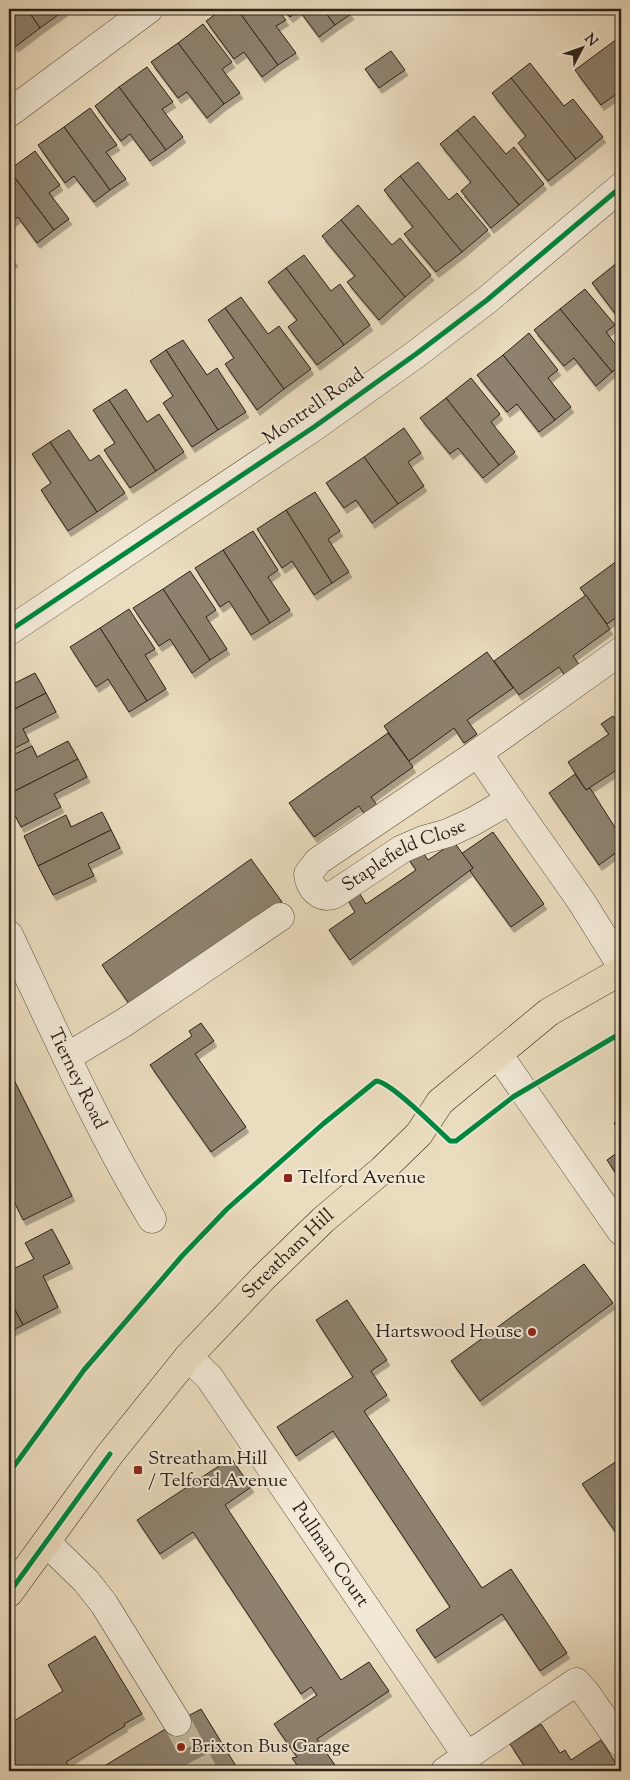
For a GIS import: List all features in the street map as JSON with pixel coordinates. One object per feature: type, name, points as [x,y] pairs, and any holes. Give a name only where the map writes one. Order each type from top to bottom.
[{"type":"highway","name":"Streatham Hill","points":[[9,1593],[110,1454],[188,1357],[263,1278],[323,1220],[382,1170],[419,1134],[440,1102],[549,1012],[621,971]]},
{"type":"street","points":[[9,113],[149,9]]},
{"type":"street","name":"Montrell Road","points":[[9,631],[314,426],[416,354],[487,300],[621,187]]},
{"type":"street","name":"Staplefield Close","points":[[510,800],[448,834],[423,840],[402,849],[333,895],[322,895],[315,890],[309,879],[308,874],[318,862],[478,753],[621,651]]},
{"type":"street","points":[[478,753],[581,901],[621,966]]},
{"type":"street","points":[[67,1057],[125,1022],[280,917]]},
{"type":"street","name":"Tierney Road","points":[[9,935],[114,1153],[138,1198],[152,1219]]},
{"type":"street","points":[[498,1054],[621,1231]]},
{"type":"street","name":"Pullman Court","points":[[188,1357],[209,1377],[466,1756]]},
{"type":"street","points":[[46,1542],[86,1581],[104,1604],[178,1722]]},
{"type":"street","points":[[445,1771],[576,1682],[586,1693],[621,1743]]},
{"type":"building","points":[[9,9],[27,9],[40,28],[15,47],[9,38]]},
{"type":"building","points":[[27,9],[64,9],[65,10],[40,28]]},
{"type":"building","points":[[223,9],[237,9],[278,65],[262,77],[244,52],[234,59],[206,21]]},
{"type":"building","points":[[237,9],[277,9],[286,20],[276,26],[296,53],[278,65]]},
{"type":"building","points":[[283,9],[323,9],[335,25],[319,37],[299,10],[290,17]]},
{"type":"building","points":[[323,9],[347,9],[351,14],[335,25]]},
{"type":"building","points":[[203,24],[232,62],[222,69],[240,93],[224,104],[178,43]]},
{"type":"building","points":[[621,36],[621,91],[601,105],[575,70]]},
{"type":"building","points":[[178,43],[224,104],[207,118],[187,92],[178,98],[151,62]]},
{"type":"building","points":[[391,51],[405,70],[379,88],[365,69]]},
{"type":"building","points":[[530,63],[564,106],[573,99],[603,137],[576,159],[511,78]]},
{"type":"building","points":[[147,67],[173,102],[162,109],[183,137],[166,150],[119,87]]},
{"type":"building","points":[[511,78],[576,159],[548,181],[518,143],[526,136],[492,93]]},
{"type":"building","points":[[119,87],[166,150],[150,161],[130,134],[121,141],[95,106]]},
{"type":"building","points":[[90,108],[117,145],[106,152],[126,179],[110,190],[64,127]]},
{"type":"building","points":[[474,116],[506,154],[514,147],[544,184],[519,205],[457,130]]},
{"type":"building","points":[[64,127],[110,190],[94,202],[74,176],[65,183],[38,145]]},
{"type":"building","points":[[457,130],[519,205],[491,228],[461,191],[471,182],[440,144]]},
{"type":"building","points":[[35,151],[60,185],[49,193],[69,219],[54,230],[9,170]]},
{"type":"building","points":[[418,162],[449,200],[457,193],[488,230],[462,252],[400,176]]},
{"type":"building","points":[[9,170],[54,230],[37,243],[18,217],[9,222]]},
{"type":"building","points":[[400,176],[462,252],[436,272],[404,234],[413,227],[384,190]]},
{"type":"building","points":[[358,205],[392,245],[400,238],[431,275],[405,297],[341,220]]},
{"type":"building","points":[[341,220],[405,297],[379,320],[347,282],[355,276],[322,236]]},
{"type":"building","points":[[9,253],[15,261],[9,266]]},
{"type":"building","points":[[304,255],[331,291],[340,284],[370,325],[344,345],[286,268]]},
{"type":"building","points":[[618,262],[621,266],[620,320],[592,283]]},
{"type":"building","points":[[286,268],[344,345],[317,365],[288,327],[297,320],[268,282]]},
{"type":"building","points":[[585,289],[615,325],[606,332],[621,352],[621,365],[612,372],[560,309]]},
{"type":"building","points":[[241,297],[268,334],[279,326],[311,369],[284,389],[225,308]]},
{"type":"building","points":[[225,308],[284,389],[257,410],[225,364],[234,358],[208,320]]},
{"type":"building","points":[[560,309],[612,372],[596,386],[574,358],[564,366],[534,330]]},
{"type":"building","points":[[529,333],[558,370],[548,378],[571,407],[555,420],[503,355]]},
{"type":"building","points":[[183,340],[207,375],[217,368],[246,412],[218,430],[166,350]]},
{"type":"building","points":[[166,350],[218,430],[192,447],[163,403],[173,396],[150,361]]},
{"type":"building","points":[[503,355],[555,420],[539,432],[517,404],[507,412],[477,375]]},
{"type":"building","points":[[471,378],[500,414],[491,422],[515,452],[499,465],[446,398]]},
{"type":"building","points":[[126,389],[147,422],[159,414],[184,452],[156,471],[109,400]]},
{"type":"building","points":[[446,398],[499,465],[483,478],[458,448],[450,454],[420,418]]},
{"type":"building","points":[[109,400],[156,471],[130,488],[104,450],[115,443],[93,410]]},
{"type":"building","points":[[404,428],[421,453],[408,462],[424,486],[398,504],[364,457]]},
{"type":"building","points":[[69,430],[90,461],[99,455],[125,493],[97,512],[50,442]]},
{"type":"building","points":[[50,442],[97,512],[68,531],[41,490],[51,483],[32,454]]},
{"type":"building","points":[[364,457],[398,504],[372,523],[356,500],[344,508],[326,483]]},
{"type":"building","points":[[315,492],[340,531],[328,539],[349,572],[332,583],[286,510]]},
{"type":"building","points":[[286,510],[332,583],[314,595],[292,561],[282,568],[257,529]]},
{"type":"building","points":[[253,531],[278,570],[268,577],[290,610],[270,623],[223,550]]},
{"type":"building","points":[[223,550],[270,623],[251,635],[229,601],[220,607],[195,568]]},
{"type":"building","points":[[621,558],[621,614],[607,624],[580,588]]},
{"type":"building","points":[[190,571],[216,610],[206,617],[227,649],[210,660],[163,589]]},
{"type":"building","points":[[163,589],[210,660],[192,673],[170,639],[159,646],[133,608]]},
{"type":"building","points":[[586,595],[610,629],[573,656],[583,670],[568,680],[559,667],[519,695],[494,661]]},
{"type":"building","points":[[129,609],[155,649],[145,655],[166,689],[147,701],[100,628]]},
{"type":"building","points":[[100,628],[147,701],[129,712],[108,679],[96,687],[70,647]]},
{"type":"building","points":[[487,652],[513,688],[467,720],[477,734],[464,743],[454,728],[409,761],[384,726]]},
{"type":"building","points":[[35,673],[46,693],[9,712],[9,686]]},
{"type":"building","points":[[46,693],[56,712],[23,729],[29,741],[9,751],[9,712]]},
{"type":"building","points":[[613,716],[621,725],[621,767],[586,790],[568,762],[609,734],[601,724]]},
{"type":"building","points":[[388,733],[413,767],[371,797],[380,809],[367,818],[359,806],[314,837],[289,803]]},
{"type":"building","points":[[68,741],[78,759],[9,794],[9,757],[32,746],[37,757]]},
{"type":"building","points":[[78,759],[87,777],[54,794],[61,807],[21,827],[9,804],[9,794]]},
{"type":"building","points":[[575,774],[586,790],[590,788],[621,837],[621,849],[599,865],[549,793]]},
{"type":"building","points":[[102,812],[111,830],[38,866],[24,836],[66,815],[71,827]]},
{"type":"building","points":[[111,830],[120,848],[88,864],[94,876],[53,895],[38,866]]},
{"type":"building","points":[[493,832],[544,904],[511,927],[470,871],[473,868],[461,854]]},
{"type":"building","points":[[454,842],[473,868],[350,960],[329,930],[355,912],[347,899],[358,891],[366,904],[416,870],[407,857],[420,848],[428,860]]},
{"type":"building","points":[[251,859],[282,902],[132,1008],[102,965]]},
{"type":"building","points":[[201,1023],[214,1041],[195,1054],[246,1127],[211,1152],[150,1065],[192,1036],[189,1031]]},
{"type":"building","points":[[9,1070],[72,1196],[23,1220],[9,1191]]},
{"type":"building","points":[[621,1118],[621,1134],[614,1123]]},
{"type":"building","points":[[621,1150],[621,1181],[607,1160]]},
{"type":"building","points":[[52,1229],[70,1263],[43,1276],[58,1307],[23,1325],[9,1299],[9,1271],[34,1259],[25,1243]]},
{"type":"building","name":"Hartswood House","points":[[584,1264],[613,1303],[480,1401],[451,1361]]},
{"type":"building","points":[[9,1299],[23,1325],[9,1332]]},
{"type":"building","points":[[347,1300],[387,1360],[371,1371],[387,1395],[364,1411],[482,1588],[511,1569],[567,1653],[540,1671],[502,1614],[435,1658],[416,1630],[450,1607],[333,1431],[296,1456],[277,1427],[353,1377],[316,1320]]},
{"type":"building","points":[[231,1458],[251,1487],[225,1505],[341,1680],[369,1662],[389,1691],[317,1739],[339,1771],[301,1771],[292,1758],[297,1757],[274,1724],[317,1695],[311,1687],[301,1694],[193,1532],[160,1554],[137,1520]]},
{"type":"building","points":[[620,1459],[621,1461],[621,1540],[582,1484]]},
{"type":"building","points":[[95,1636],[142,1714],[66,1762],[72,1771],[9,1771],[9,1724],[63,1691],[48,1665]]},
{"type":"building","name":"Brixton Bus Garage","points":[[201,1709],[239,1771],[96,1771],[177,1722]]},
{"type":"building","points":[[541,1724],[560,1753],[565,1750],[571,1760],[601,1740],[619,1768],[614,1771],[526,1771],[510,1744]]},
{"type":"tunnel","points":[[177,1722],[203,1771]]},
{"type":"cycle path","points":[[9,631],[314,427],[416,354],[487,300],[621,187]]},
{"type":"cycle path","points":[[9,1473],[84,1370],[182,1256],[227,1209],[323,1124],[376,1081],[383,1083],[402,1097],[450,1141],[456,1141],[513,1097],[621,1033]]},
{"type":"cycle path","points":[[9,1593],[110,1454]]},
{"type":"place","name":"Telford Avenue","points":[[288,1178]]},
{"type":"place","name":"Hartswood House","points":[[532,1332]]},
{"type":"place","name":"Streatham Hill / Telford Avenue","points":[[138,1470]]},
{"type":"place","name":"Brixton Bus Garage","points":[[181,1747]]}]
